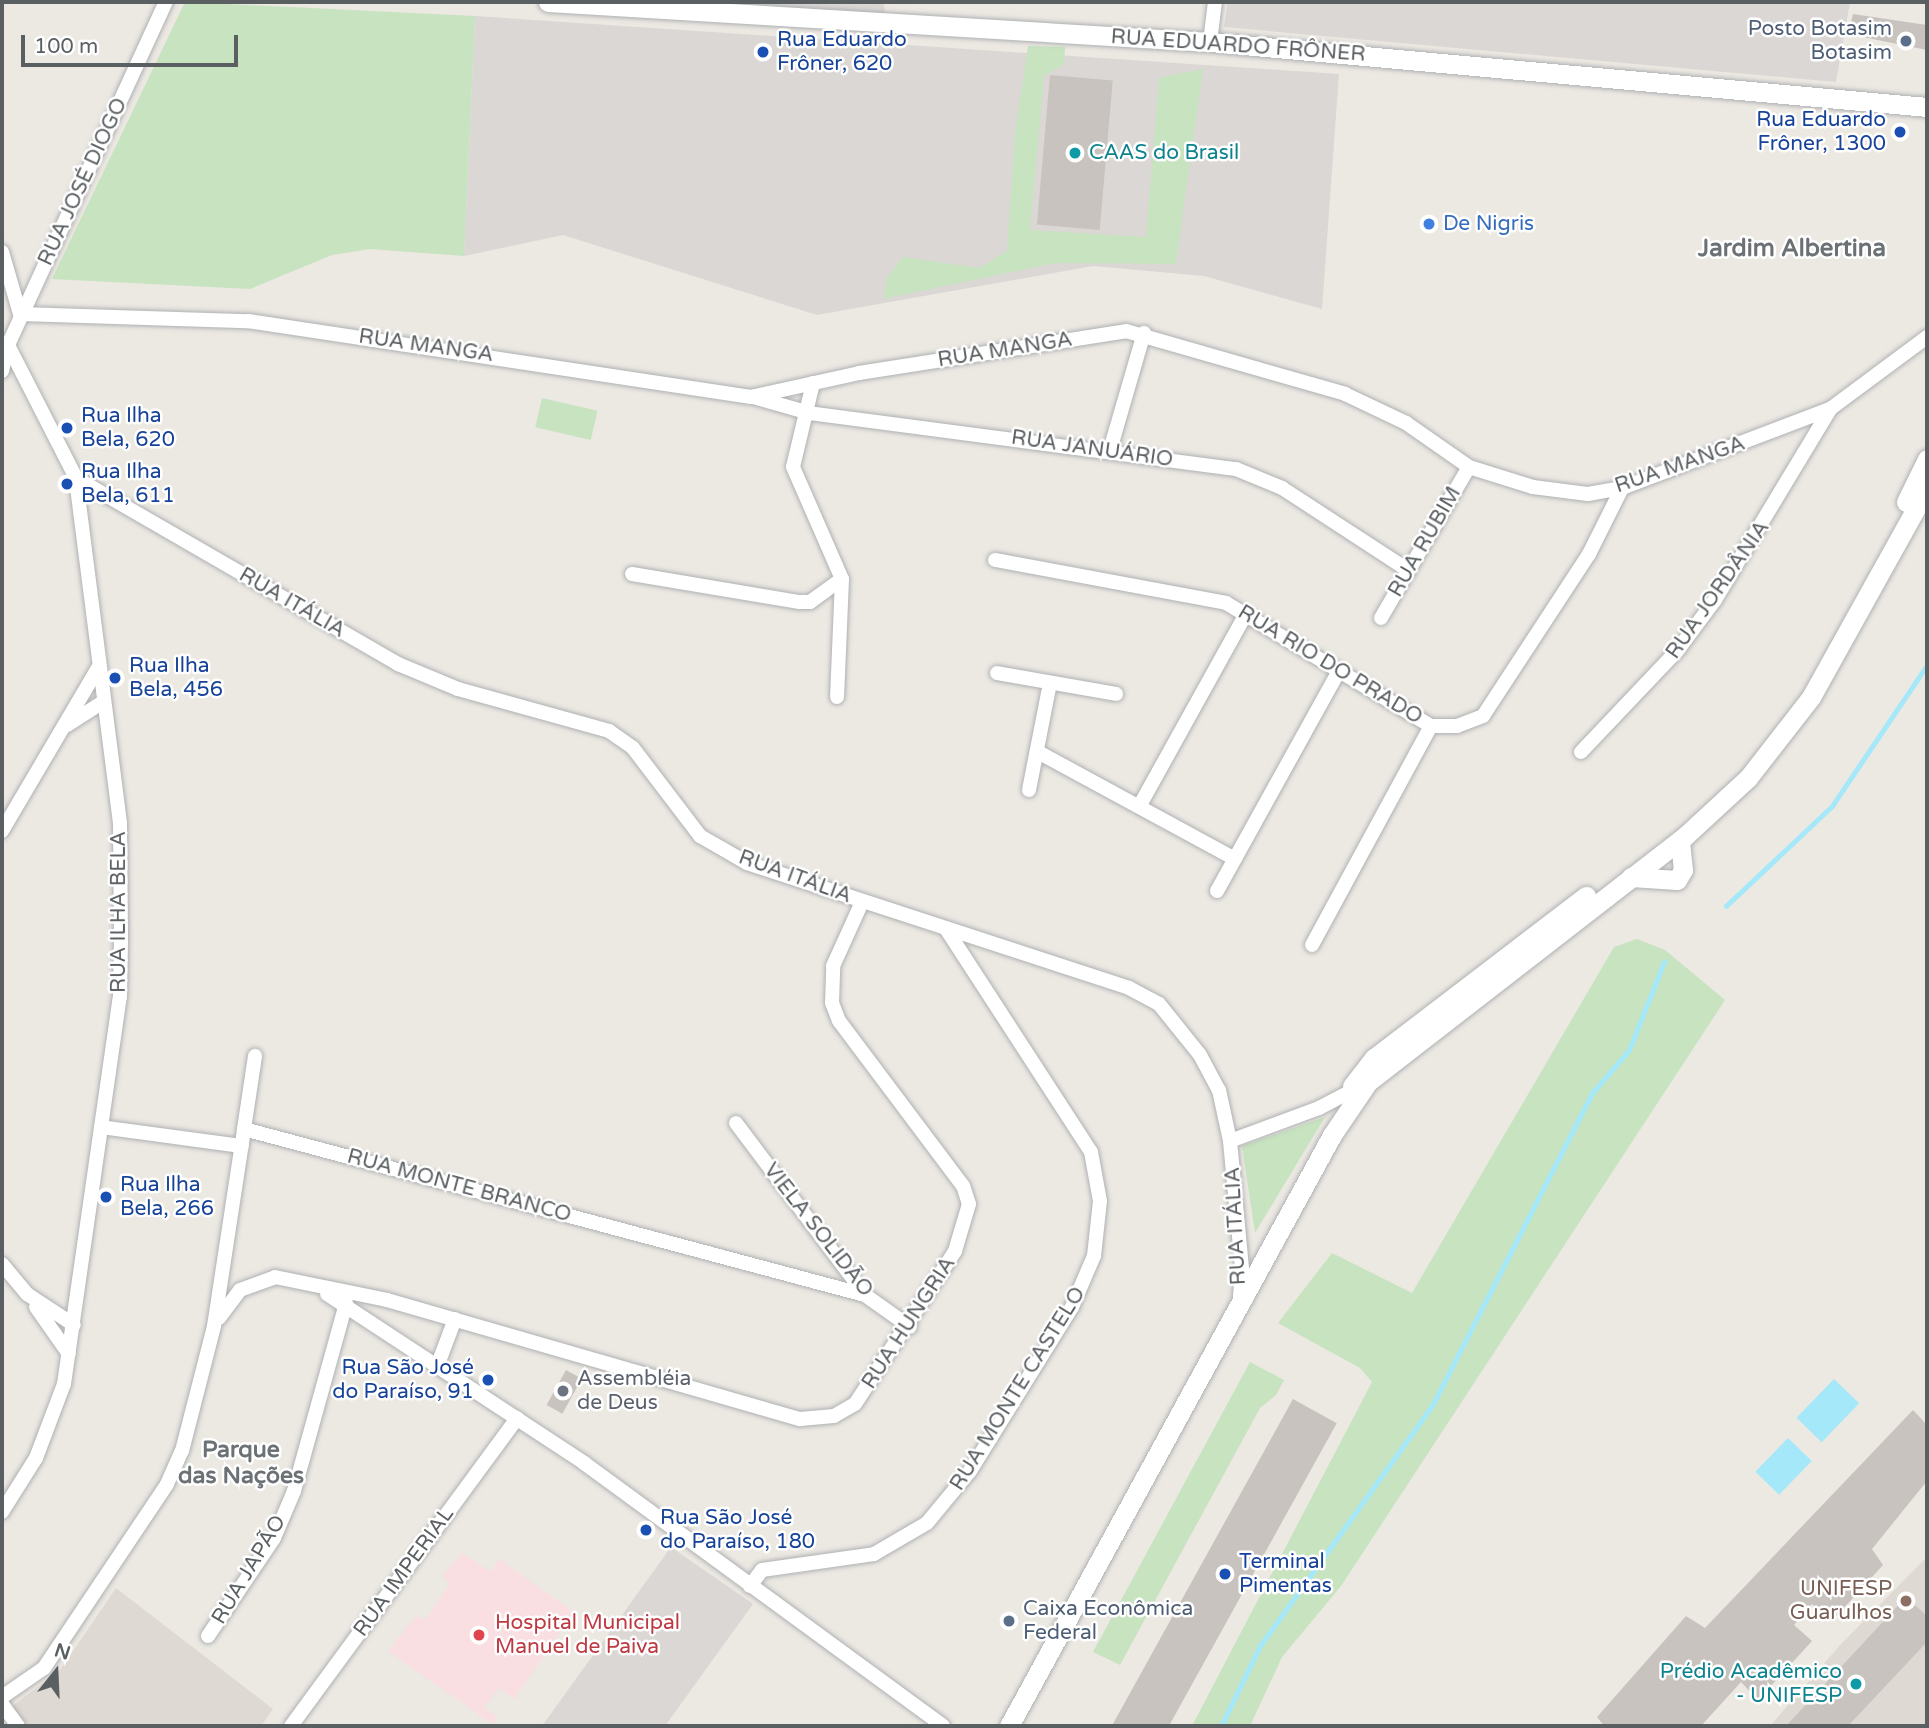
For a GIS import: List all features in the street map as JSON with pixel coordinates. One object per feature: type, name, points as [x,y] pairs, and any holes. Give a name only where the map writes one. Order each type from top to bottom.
[{"type":"main road","name":"RUA EDUARDO FRÔNER","points":[[548,2],[1210,42],[1927,107]]},
{"type":"main road","points":[[1238,1311],[1266,1238],[1345,1094],[1374,1058],[1713,796],[1778,733],[1927,459]]},
{"type":"main road","points":[[1009,1726],[1332,1135],[1368,1083],[1680,840],[1777,747],[1927,489]]},
{"type":"main road","points":[[1631,877],[1677,880],[1683,870],[1680,840]]},
{"type":"street","points":[[1210,42],[1215,2]]},
{"type":"street","name":"RUA JOSÉ DIOGO","points":[[20,314],[167,5]]},
{"type":"street","points":[[2,252],[20,314],[5,348],[2,371]]},
{"type":"street","name":"RUA MANGA","points":[[20,314],[248,321],[751,397],[813,383],[1126,331],[1144,333],[1367,403],[1469,467],[1559,492],[1588,494],[1622,488],[1830,409],[1927,337]]},
{"type":"street","points":[[1110,450],[1144,333]]},
{"type":"street","name":"RUA ILHA BELA","points":[[2,1512],[54,1422],[69,1354],[120,997],[121,940],[120,823],[98,668],[76,478],[5,348]]},
{"type":"street","points":[[813,383],[794,480],[829,545],[842,579],[836,697]]},
{"type":"street","name":"RUA JANUÁRIO","points":[[751,397],[809,413],[1110,450],[1260,476],[1408,570]]},
{"type":"street","name":"RUA JORDÂNIA","points":[[1581,752],[1677,651],[1716,600],[1830,409]]},
{"type":"street","name":"RUA RUBIM","points":[[1381,618],[1469,467]]},
{"type":"street","name":"RUA ITÁLIA","points":[[76,478],[398,664],[458,689],[609,731],[633,748],[699,836],[747,863],[1129,988],[1159,1004],[1200,1055],[1219,1090],[1230,1141],[1242,1268],[1238,1311]]},
{"type":"street","name":"RUA RIO DO PRADO","points":[[995,560],[1226,603],[1338,673],[1431,726],[1467,724],[1483,716],[1589,554],[1622,488]]},
{"type":"street","points":[[632,574],[800,602],[810,602],[842,579]]},
{"type":"street","points":[[1140,805],[1246,614]]},
{"type":"street","points":[[2,831],[98,668]]},
{"type":"street","points":[[997,673],[1116,694]]},
{"type":"street","points":[[1217,891],[1338,673]]},
{"type":"street","points":[[1029,790],[1050,683]]},
{"type":"street","points":[[66,726],[103,702]]},
{"type":"street","points":[[1312,945],[1431,726]]},
{"type":"street","points":[[1038,752],[1140,805],[1235,859]]},
{"type":"street","name":"RUA HUNGRIA","points":[[215,1326],[228,1302],[258,1280],[275,1277],[455,1319],[786,1415],[817,1420],[855,1404],[910,1327],[963,1237],[969,1204],[964,1186],[839,1021],[832,1003],[833,966],[862,902]]},
{"type":"street","name":"RUA MONTE CASTELO","points":[[750,1586],[762,1570],[874,1554],[927,1523],[970,1471],[1072,1307],[1094,1256],[1100,1201],[1091,1152],[946,929]]},
{"type":"street","points":[[2,1697],[44,1668],[167,1484],[196,1411],[215,1326],[255,1056]]},
{"type":"street","name":"RUA ITÁLIA","points":[[1230,1141],[1368,1083]]},
{"type":"street","name":"VIELA SOLIDÃO","points":[[736,1123],[865,1295],[910,1327]]},
{"type":"street","points":[[102,1126],[242,1146]]},
{"type":"street","name":"RUA MONTE BRANCO","points":[[244,1129],[865,1295]]},
{"type":"street","points":[[2,1264],[27,1294],[69,1354]]},
{"type":"street","points":[[310,1286],[346,1304],[438,1363],[943,1726]]},
{"type":"street","points":[[27,1294],[74,1325]]},
{"type":"street","name":"RUA JAPÃO","points":[[208,1636],[274,1538],[294,1491],[346,1304]]},
{"type":"street","points":[[438,1363],[455,1319]]},
{"type":"street","name":"RUA IMPERIAL","points":[[290,1726],[517,1418]]},
{"type":"street","points":[[2,1704],[18,1726]]},
{"type":"shaded area","points":[[674,2],[883,2],[886,15]]},
{"type":"shaded area","points":[[1228,2],[1850,2],[1836,82],[1224,27]]},
{"type":"shaded area","points":[[475,16],[1339,74],[1322,309],[1204,276],[1093,266],[817,315],[563,235],[464,256]]},
{"type":"shaded area","points":[[671,1547],[753,1604],[665,1726],[542,1726]]},
{"type":"shaded area","name":"Hospital Municipal Manuel de Paiva","points":[[462,1553],[491,1572],[499,1559],[574,1612],[514,1699],[499,1688],[484,1707],[497,1717],[492,1724],[388,1651],[416,1616],[425,1620],[450,1583],[442,1576]]},
{"type":"shaded area","name":"UNIFESP Guarulhos","points":[[1927,1557],[1927,1726],[1770,1726],[1840,1645]]},
{"type":"shaded area","points":[[116,1588],[273,1709],[261,1726],[22,1726],[10,1708],[60,1670]]},
{"type":"green space","points":[[185,2],[475,16],[464,256],[370,249],[332,255],[250,289],[52,279]]},
{"type":"green space","points":[[1028,46],[1065,47],[1064,64],[1044,76],[1030,230],[1146,237],[1159,78],[1203,69],[1176,264],[1055,263],[883,299],[888,276],[903,257],[979,268],[1007,251],[1015,133]]},
{"type":"green space","points":[[542,398],[598,411],[591,440],[535,427]]},
{"type":"green space","points":[[1637,939],[1665,950],[1725,1000],[1341,1586],[1282,1657],[1250,1726],[1192,1726],[1372,1382],[1360,1368],[1278,1323],[1332,1253],[1412,1293],[1614,947]]},
{"type":"green space","points":[[1325,1117],[1255,1233],[1242,1146]]},
{"type":"green space","points":[[1250,1362],[1284,1380],[1276,1395],[1260,1408],[1120,1665],[1093,1652]]},
{"type":"water","points":[[1834,1379],[1859,1403],[1822,1442],[1796,1418]]},
{"type":"water","points":[[1788,1438],[1812,1461],[1779,1495],[1755,1472]]},
{"type":"building","name":"Posto Botasim Botasim","points":[[1853,14],[1927,25],[1927,50],[1848,34]]},
{"type":"building","name":"CAAS do Brasil","points":[[1050,75],[1113,80],[1100,230],[1037,224]]},
{"type":"building","name":"Assembléia de Deus","points":[[566,1370],[582,1379],[562,1414],[547,1405]]},
{"type":"building","name":"Terminal Pimentas","points":[[1293,1399],[1337,1423],[1169,1726],[1112,1725]]},
{"type":"building","points":[[1913,1410],[1927,1425],[1927,1481],[1872,1549],[1883,1565],[1832,1621],[1812,1604],[1794,1625],[1812,1641],[1758,1700],[1741,1682],[1701,1726],[1604,1726],[1597,1717],[1686,1616],[1705,1628]]},
{"type":"building","name":"Prédio Acadêmico - UNIFESP","points":[[1906,1597],[1927,1616],[1927,1642],[1848,1726],[1786,1726]]},
{"type":"waterway","points":[[1726,906],[1832,806],[1927,665]]},
{"type":"waterway","points":[[1221,1726],[1260,1646],[1432,1406],[1593,1092],[1629,1050],[1664,962]]},
{"type":"place","name":"Posto Botasim Botasim","points":[[1906,41]]},
{"type":"place","name":"Rua Eduardo Frôner, 620","points":[[763,52]]},
{"type":"place","name":"Rua Eduardo Frôner, 1300","points":[[1900,132]]},
{"type":"place","name":"CAAS do Brasil","points":[[1075,153]]},
{"type":"place","name":"De Nigris","points":[[1429,224]]},
{"type":"place","name":"Rua Ilha Bela, 620","points":[[67,428]]},
{"type":"place","name":"Rua Ilha Bela, 611","points":[[67,484]]},
{"type":"place","name":"Rua Ilha Bela, 456","points":[[115,678]]},
{"type":"place","name":"Rua Ilha Bela, 266","points":[[106,1197]]},
{"type":"place","name":"Rua São José do Paraíso, 91","points":[[488,1380]]},
{"type":"place","name":"Assembléia de Deus","points":[[563,1391]]},
{"type":"place","name":"Rua São José do Paraíso, 180","points":[[646,1530]]},
{"type":"place","name":"Terminal Pimentas","points":[[1225,1574]]},
{"type":"place","name":"UNIFESP Guarulhos","points":[[1906,1601]]},
{"type":"place","name":"Caixa Econômica Federal","points":[[1009,1621]]},
{"type":"place","name":"Hospital Municipal Manuel de Paiva","points":[[479,1635]]},
{"type":"place","name":"Prédio Acadêmico - UNIFESP","points":[[1856,1684]]},
{"type":"district","name":"Jardim Albertina","points":[[1792,249]]},
{"type":"district","name":"Parque das Nações","points":[[241,1463]]}]
